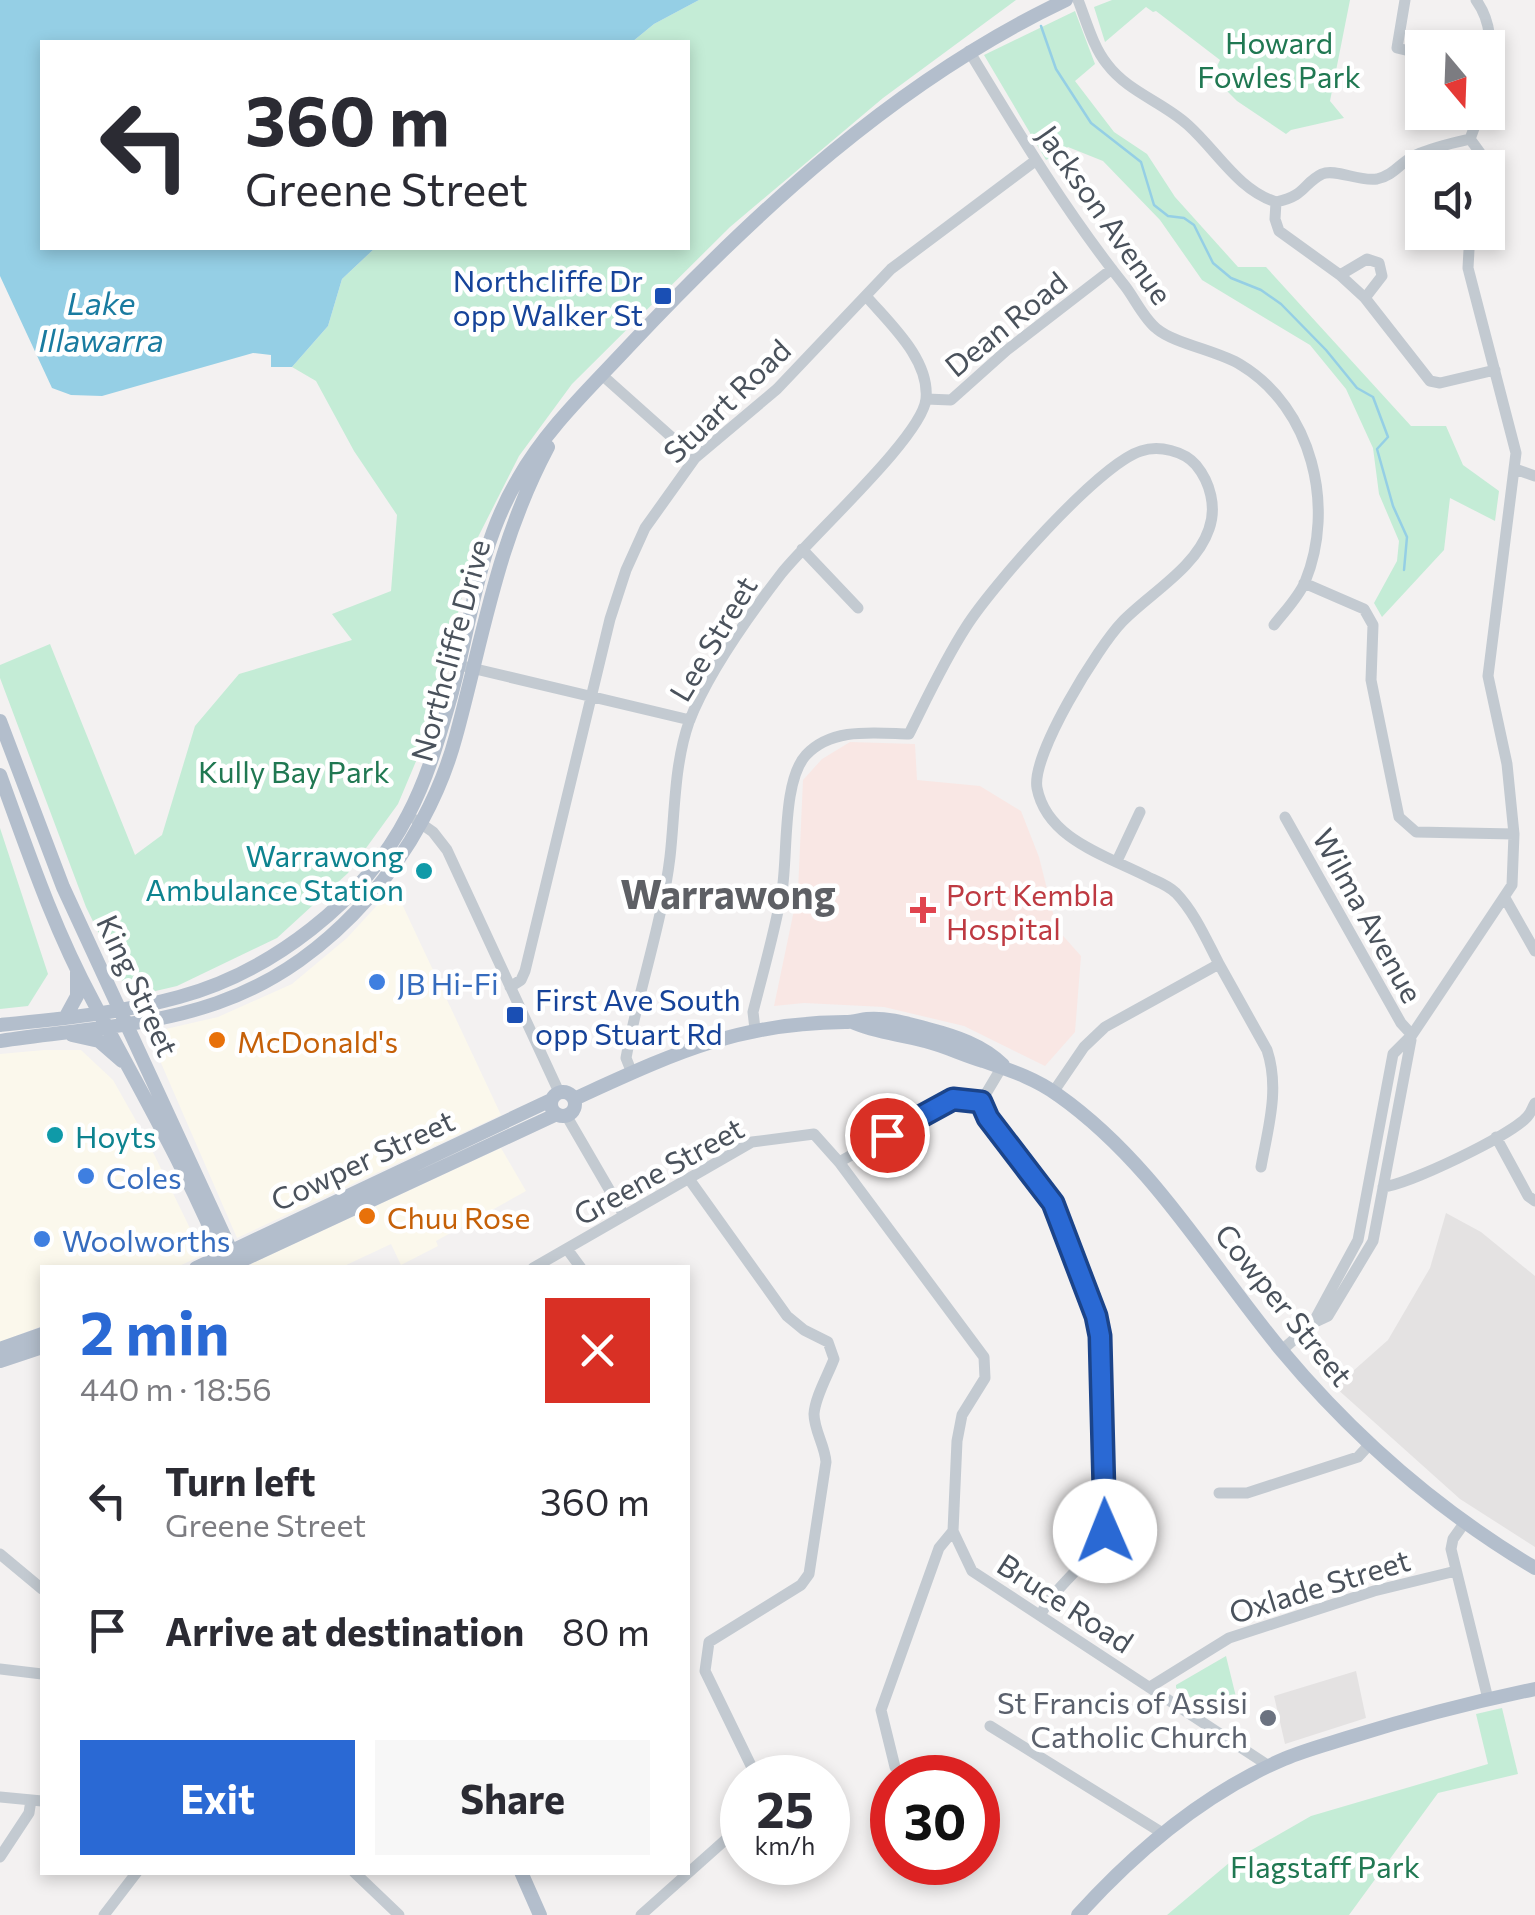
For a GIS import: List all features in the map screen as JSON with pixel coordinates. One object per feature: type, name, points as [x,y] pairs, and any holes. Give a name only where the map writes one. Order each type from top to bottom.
[{"type":"main road","name":"Northcliffe Drive","points":[[0,1041],[104,1020],[216,1004],[285,970],[354,912],[386,878],[422,824],[443,779],[485,549],[501,509],[544,440],[602,375],[744,231],[879,114],[968,51],[1066,0]]},
{"type":"main road","name":"Northcliffe Drive","points":[[123,1017],[240,974],[286,948],[364,878],[408,816],[466,666]]},
{"type":"main road","name":"King Street","points":[[0,721],[63,886],[231,1261]]},
{"type":"main road","name":"King Street","points":[[0,775],[38,882],[77,968],[231,1261]]},
{"type":"main road","points":[[65,1018],[76,996],[77,968]]},
{"type":"main road","name":"Northcliffe Drive","points":[[0,1026],[65,1018],[104,1020]]},
{"type":"main road","name":"Cowper Street","points":[[231,1261],[632,1072],[682,1050],[755,1028],[870,1018],[914,1026],[990,1052],[1003,1065]]},
{"type":"main road","name":"Cowper Street","points":[[852,1022],[869,1030],[942,1045],[1003,1065],[1054,1091],[1142,1167],[1282,1350],[1370,1444],[1465,1522],[1535,1568]]},
{"type":"main road","points":[[889,1034],[914,1026],[922,1034],[938,1038],[942,1045]]},
{"type":"main road","points":[[52,1033],[92,1039],[105,1045],[129,1068]]},
{"type":"main road","points":[[0,1349],[40,1335]]},
{"type":"main road","points":[[0,1362],[40,1353]]},
{"type":"main road","points":[[1078,1915],[1115,1874],[1164,1834],[1269,1766],[1424,1714],[1535,1689]]},
{"type":"main road","points":[[512,1875],[530,1915]]},
{"type":"main road","points":[[522,1875],[540,1915]]},
{"type":"street","points":[[1078,0],[1104,62],[1125,84],[1187,123],[1237,178],[1276,202],[1295,198],[1323,173],[1335,172],[1364,180],[1394,174],[1405,161],[1470,138],[1475,130]]},
{"type":"street","points":[[1405,0],[1398,48],[1405,49]]},
{"type":"street","points":[[1476,0],[1485,12],[1489,30]]},
{"type":"street","name":"Jackson Avenue","points":[[968,51],[1035,161],[1158,330],[1242,366],[1275,393],[1299,427],[1313,466],[1319,505],[1316,538],[1304,583],[1274,625]]},
{"type":"street","points":[[1470,138],[1478,150]]},
{"type":"street","name":"Stuart Road","points":[[510,987],[521,980],[525,971],[592,695],[626,570],[645,528],[695,458],[777,389],[891,269],[1035,161]]},
{"type":"street","points":[[1276,202],[1278,231],[1340,275],[1364,298],[1430,381],[1440,383],[1495,370]]},
{"type":"street","points":[[1312,1324],[1358,1240],[1393,1054],[1412,1036],[1512,885],[1514,834],[1507,764],[1488,676],[1516,454],[1466,250]]},
{"type":"street","points":[[1340,275],[1367,260],[1378,264],[1382,276],[1364,298]]},
{"type":"street","name":"Dean Road","points":[[926,399],[950,400],[1007,350],[1112,269]]},
{"type":"street","points":[[866,296],[908,346],[920,370],[926,399]]},
{"type":"street","points":[[602,375],[695,458]]},
{"type":"street","name":"Lee Street","points":[[632,1072],[626,1058],[670,859],[680,754],[690,720],[755,608],[802,549],[914,428],[926,399]]},
{"type":"street","points":[[755,1028],[753,1012],[782,890],[793,786],[806,756],[846,734],[909,734],[966,626],[1014,564],[1118,464],[1140,451],[1164,448],[1190,458],[1206,476],[1213,506],[1209,530],[1175,574],[1122,621],[1096,651],[1041,758],[1036,783],[1044,812],[1060,831],[1174,890],[1194,916],[1267,1050],[1274,1071],[1261,1167]]},
{"type":"street","points":[[1515,469],[1535,476]]},
{"type":"street","points":[[802,549],[858,608]]},
{"type":"street","points":[[1304,583],[1364,609],[1372,625],[1371,680],[1398,817],[1416,832],[1514,834]]},
{"type":"street","points":[[466,666],[690,720]]},
{"type":"street","points":[[1117,861],[1140,812]]},
{"type":"street","points":[[408,816],[422,824],[447,850],[562,1104],[624,1215]]},
{"type":"street","name":"Wilma Avenue","points":[[1285,817],[1400,1023],[1412,1036]]},
{"type":"street","points":[[1504,898],[1535,951]]},
{"type":"street","points":[[1054,1091],[1084,1047],[1105,1027],[1219,964]]},
{"type":"street","points":[[1282,1350],[1312,1324],[1328,1316],[1374,1242],[1412,1036]]},
{"type":"street","points":[[981,1102],[1003,1065]]},
{"type":"street","points":[[891,1755],[881,1710],[884,1697],[938,1548],[952,1531],[957,1441],[962,1414],[984,1378],[984,1357],[839,1162],[953,1099],[981,1102]]},
{"type":"street","points":[[981,1102],[988,1118],[1053,1203],[1100,1336],[1105,1531],[1041,1614]]},
{"type":"street","points":[[1383,1187],[1402,1185],[1496,1137],[1526,1118],[1535,1103]]},
{"type":"street","name":"Greene Street","points":[[538,1265],[752,1142],[814,1134],[839,1162]]},
{"type":"street","points":[[1496,1137],[1528,1196],[1535,1201]]},
{"type":"street","points":[[689,1179],[787,1316],[828,1342],[834,1359],[814,1410],[826,1462],[809,1574],[802,1585],[709,1642],[705,1671],[745,1755]]},
{"type":"street","points":[[567,1249],[579,1265]]},
{"type":"street","points":[[1219,1492],[1246,1493],[1358,1457],[1370,1444]]},
{"type":"street","points":[[1465,1522],[1452,1544],[1488,1699]]},
{"type":"street","name":"Bruce Road","points":[[952,1531],[972,1571],[1269,1766]]},
{"type":"street","points":[[0,1554],[40,1587]]},
{"type":"street","name":"Oxlade Street","points":[[1150,1687],[1229,1638],[1374,1591],[1456,1570]]},
{"type":"street","points":[[0,1669],[40,1674]]},
{"type":"street","points":[[990,1726],[1164,1834]]},
{"type":"street","points":[[0,1797],[37,1801],[0,1857]]},
{"type":"street","points":[[690,1871],[720,1845]]},
{"type":"street","points":[[104,1915],[135,1875]]},
{"type":"street","points":[[357,1875],[399,1915]]},
{"type":"street","points":[[641,1915],[686,1875]]},
{"type":"shaded area","name":"Port Kembla Hospital","points":[[850,742],[915,744],[917,780],[980,786],[1021,811],[1039,857],[1057,929],[1081,956],[1075,1032],[1045,1066],[964,1026],[884,1007],[804,1003],[774,1006],[798,891],[803,780],[822,759]]},
{"type":"shaded area","points":[[394,887],[501,1115],[237,1238],[148,1033],[218,1017],[292,984],[347,938]]},
{"type":"shaded area","points":[[81,1050],[113,1080],[203,1255],[181,1265],[40,1265],[40,1327],[0,1342],[0,1054]]},
{"type":"shaded area","points":[[501,1148],[526,1191],[401,1265],[391,1244],[346,1265],[251,1264]]},
{"type":"shaded area","points":[[1446,1213],[1481,1232],[1535,1276],[1535,1547],[1460,1499],[1335,1387],[1388,1340],[1430,1268]]},
{"type":"shaded area","points":[[1356,1671],[1366,1718],[1285,1744],[1274,1696]]},
{"type":"green space","name":"Kully Bay Park","points":[[699,0],[1016,0],[883,98],[730,227],[572,384],[519,456],[475,543],[430,728],[398,804],[348,873],[277,938],[177,986],[130,997],[86,907],[0,678],[0,665],[50,644],[135,855],[162,835],[195,726],[239,674],[352,640],[332,614],[391,591],[397,515],[354,451],[316,381],[292,367],[328,326],[342,279],[373,250],[690,250],[690,40],[634,40],[654,24]]},
{"type":"green space","name":"Howard Fowles Park","points":[[1112,0],[1350,0],[1330,101],[1344,118],[1286,134],[1237,101],[1218,82],[1223,73],[1217,66],[1220,60],[1146,7],[1105,42],[1094,7]]},
{"type":"green space","points":[[1075,11],[1095,64],[1075,81],[1114,132],[1147,154],[1175,197],[1238,267],[1266,267],[1411,426],[1446,426],[1463,465],[1499,491],[1495,521],[1450,498],[1444,550],[1382,617],[1374,603],[1397,561],[1399,541],[1379,494],[1373,448],[1346,389],[1310,345],[1202,280],[1160,220],[1103,161],[1068,147],[1046,160],[984,55]]},
{"type":"green space","points":[[0,828],[48,974],[28,1006],[0,1009]]},
{"type":"green space","points":[[1226,1656],[1238,1705],[1219,1716],[1176,1685]]},
{"type":"green space","name":"Flagstaff Park","points":[[1502,1708],[1518,1774],[1438,1793],[1349,1915],[1167,1915],[1229,1863],[1311,1816],[1488,1764],[1476,1714]]},
{"type":"water","name":"Lake Illawarra","points":[[0,0],[699,0],[654,24],[634,40],[40,40],[40,250],[373,250],[342,279],[328,326],[292,367],[271,367],[271,355],[253,353],[102,396],[71,395],[52,388],[0,276]]},
{"type":"waterway","points":[[1041,26],[1056,69],[1091,123],[1141,162],[1154,205],[1168,216],[1184,218],[1194,225],[1213,263],[1231,278],[1261,290],[1281,304],[1357,388],[1373,397],[1388,437],[1377,449],[1393,506],[1407,537],[1404,570]]},
{"type":"place","name":"Northcliffe Dr opp Walker St","points":[[663,296]]},
{"type":"place","name":"Warrawong Ambulance Station","points":[[424,871]]},
{"type":"place","name":"Port Kembla Hospital","points":[[923,910]]},
{"type":"place","name":"JB Hi-Fi","points":[[377,982]]},
{"type":"place","name":"First Ave South opp Stuart Rd","points":[[515,1015]]},
{"type":"place","name":"McDonald's","points":[[217,1040]]},
{"type":"place","name":"Hoyts","points":[[55,1135]]},
{"type":"place","name":"Coles","points":[[86,1176]]},
{"type":"place","name":"Chuu Rose","points":[[367,1216]]},
{"type":"place","name":"Woolworths","points":[[42,1239]]},
{"type":"place","name":"St Francis of Assisi Catholic Church","points":[[1268,1718]]},
{"type":"district","name":"Warrawong","points":[[728,892]]},
{"type":"route","points":[[887,1135],[953,1099],[981,1102],[988,1118],[1053,1203],[1099,1326],[1105,1531]]}]
